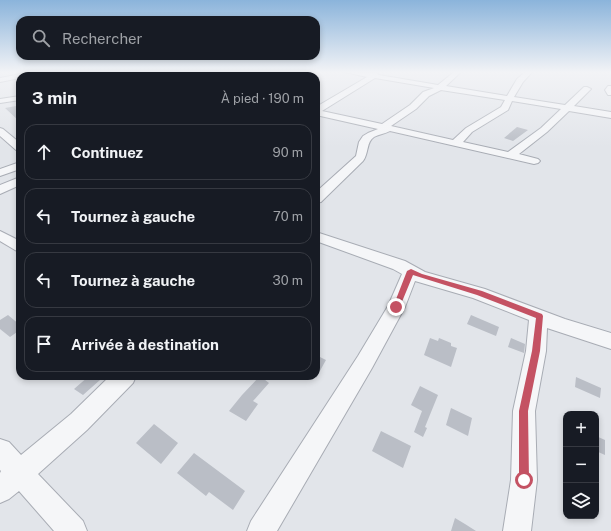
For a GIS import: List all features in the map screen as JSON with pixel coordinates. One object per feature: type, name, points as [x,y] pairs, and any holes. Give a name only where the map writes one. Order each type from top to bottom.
[{"type":"street","points":[[320,109],[340,97]]},
{"type":"street","points":[[320,195],[362,155],[362,146],[370,135],[385,128],[413,107],[423,97]]},
{"type":"street","points":[[502,97],[611,115]]},
{"type":"street","points":[[511,155],[544,130],[579,97]]},
{"type":"street","points":[[456,143],[469,130],[505,108],[510,98]]},
{"type":"street","points":[[0,101],[16,99]]},
{"type":"street","points":[[320,113],[534,161]]},
{"type":"street","points":[[0,131],[16,145]]},
{"type":"street","points":[[0,173],[16,166]]},
{"type":"street","points":[[0,190],[16,183]]},
{"type":"street","points":[[0,236],[16,245]]},
{"type":"street","points":[[320,237],[399,265],[419,276],[479,293],[560,325],[611,341]]},
{"type":"street","points":[[261,531],[396,307],[411,271]]},
{"type":"street","points":[[517,531],[524,480],[524,411],[536,351],[540,316]]},
{"type":"street","points":[[0,490],[79,422],[121,380]]},
{"type":"street","points":[[0,451],[21,472],[73,531]]},
{"type":"building","points":[[16,106],[16,118],[5,108]]},
{"type":"building","points":[[517,127],[528,130],[513,141],[504,138]]},
{"type":"building","points":[[8,315],[16,322],[16,333],[10,337],[0,329],[0,320]]},
{"type":"building","points":[[471,315],[499,327],[496,336],[467,324]]},
{"type":"building","points":[[430,338],[438,341],[439,338],[451,343],[451,346],[457,348],[451,367],[424,355]]},
{"type":"building","points":[[511,338],[525,344],[524,353],[508,347]]},
{"type":"building","points":[[320,357],[326,360],[320,371]]},
{"type":"building","points":[[576,377],[601,388],[600,398],[575,387]]},
{"type":"building","points":[[84,380],[100,380],[83,395],[74,389]]},
{"type":"building","points":[[256,380],[265,380],[269,383],[253,401],[258,404],[246,421],[229,411]]},
{"type":"building","points":[[420,386],[438,395],[425,427],[427,428],[423,437],[414,432],[422,411],[411,405]]},
{"type":"building","points":[[451,408],[472,418],[468,436],[446,425]]},
{"type":"building","points":[[154,424],[178,443],[161,464],[136,443]]},
{"type":"building","points":[[381,431],[411,446],[403,468],[372,451]]},
{"type":"building","points":[[599,437],[605,440],[605,455],[599,452]]},
{"type":"building","points":[[194,453],[245,491],[233,510],[209,492],[206,496],[177,473]]},
{"type":"building","points":[[455,518],[465,524],[476,531],[451,531]]},
{"type":"route","points":[[396,307],[411,271],[419,276],[479,293],[540,316],[536,351],[524,411],[524,480]]}]
